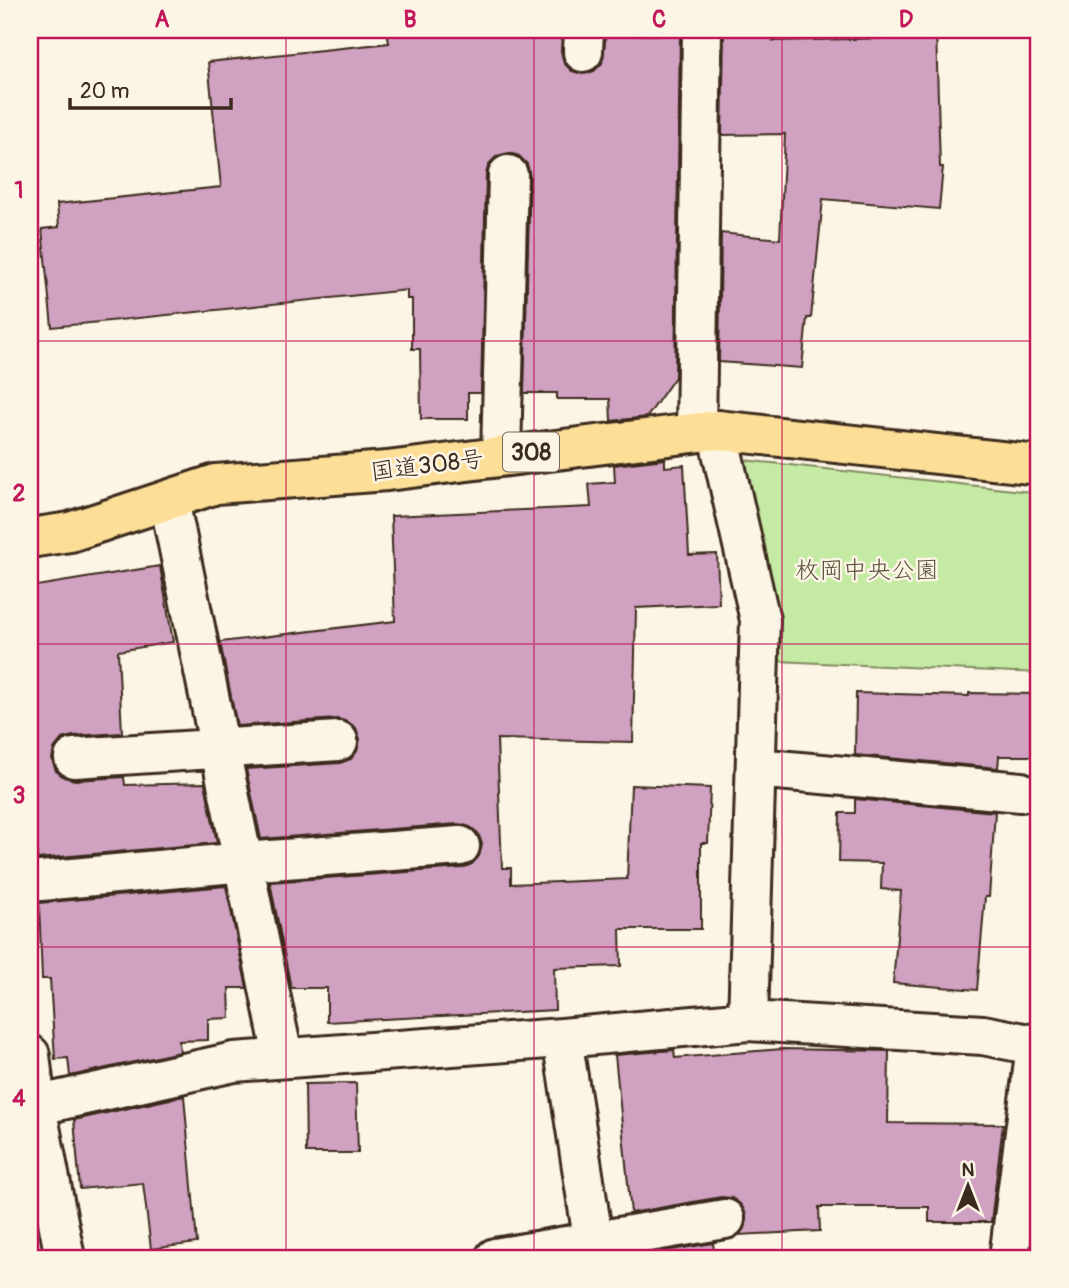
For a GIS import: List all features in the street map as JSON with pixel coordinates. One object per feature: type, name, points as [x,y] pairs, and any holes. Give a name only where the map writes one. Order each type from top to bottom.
[{"type":"highway","name":"国道308号","points":[[30,538],[70,532],[216,484],[387,471],[707,431],[1039,465]]},
{"type":"street","points":[[702,30],[707,431],[760,621],[748,1021]]},
{"type":"street","points":[[501,456],[508,175]]},
{"type":"street","points":[[169,500],[283,1057]]},
{"type":"street","points":[[74,758],[338,741]]},
{"type":"street","points":[[756,768],[1021,792]]},
{"type":"street","points":[[30,882],[460,846]]},
{"type":"street","points":[[33,1107],[234,1062],[562,1038],[748,1021],[983,1035],[1038,1046],[1009,1258]]},
{"type":"street","points":[[562,1038],[595,1250]]},
{"type":"street","points":[[30,1055],[33,1107],[65,1258]]},
{"type":"street","points":[[495,1258],[595,1250],[725,1219]]},
{"type":"green space","name":"枚岡中央公園","points":[[744,460],[1039,493],[1039,673],[777,661],[772,604]]},
{"type":"building","points":[[387,30],[553,30],[553,33],[562,33],[561,51],[564,63],[572,71],[583,74],[594,71],[602,63],[606,34],[680,35],[675,377],[647,417],[611,421],[610,399],[557,399],[557,393],[524,393],[530,176],[527,164],[519,156],[509,153],[497,156],[489,164],[486,174],[481,393],[468,393],[468,419],[421,419],[420,349],[412,349],[412,299],[407,299],[407,290],[52,327],[42,229],[59,227],[57,204],[221,187],[208,62],[389,43]]},
{"type":"building","points":[[726,30],[772,30],[773,41],[892,38],[892,30],[936,30],[940,167],[943,167],[939,209],[823,199],[811,318],[807,318],[802,368],[719,362],[721,233],[780,239],[785,134],[722,135]]},
{"type":"building","points":[[665,459],[665,467],[684,465],[689,555],[717,554],[719,604],[636,608],[633,742],[497,739],[502,868],[511,868],[511,884],[627,879],[631,785],[710,788],[708,843],[701,843],[701,929],[620,929],[621,966],[554,968],[555,1010],[327,1022],[327,988],[291,988],[270,882],[462,868],[472,864],[479,856],[482,844],[478,833],[470,827],[458,824],[261,839],[246,769],[340,763],[351,759],[357,751],[360,739],[356,728],[337,719],[237,726],[220,642],[395,621],[391,516],[591,507],[589,484],[615,482],[614,465]]},
{"type":"building","points":[[160,566],[173,642],[118,651],[122,733],[62,739],[54,749],[52,760],[56,771],[75,780],[124,777],[125,785],[205,783],[217,843],[37,859],[37,849],[30,850],[30,587]]},
{"type":"building","points":[[856,693],[969,696],[969,693],[1035,694],[1035,756],[999,756],[998,768],[855,755]]},
{"type":"building","points":[[855,799],[995,812],[989,897],[985,897],[977,990],[893,983],[901,891],[881,889],[882,863],[839,862],[840,813],[855,813]]},
{"type":"building","points":[[226,886],[247,988],[229,988],[230,1018],[208,1019],[208,1040],[179,1041],[180,1052],[70,1076],[68,1058],[55,1059],[50,979],[42,979],[39,903]]},
{"type":"building","points":[[782,1049],[889,1051],[888,1123],[1003,1124],[991,1222],[929,1222],[929,1207],[819,1207],[820,1231],[739,1235],[746,1226],[746,1215],[741,1205],[732,1198],[721,1197],[631,1213],[615,1055],[674,1050],[675,1058]]},
{"type":"building","points":[[356,1083],[358,1153],[306,1153],[305,1084]]},
{"type":"building","points":[[184,1096],[197,1243],[151,1249],[143,1183],[80,1189],[74,1120]]},
{"type":"building","points":[[713,1243],[715,1258],[636,1258],[636,1256]]}]
